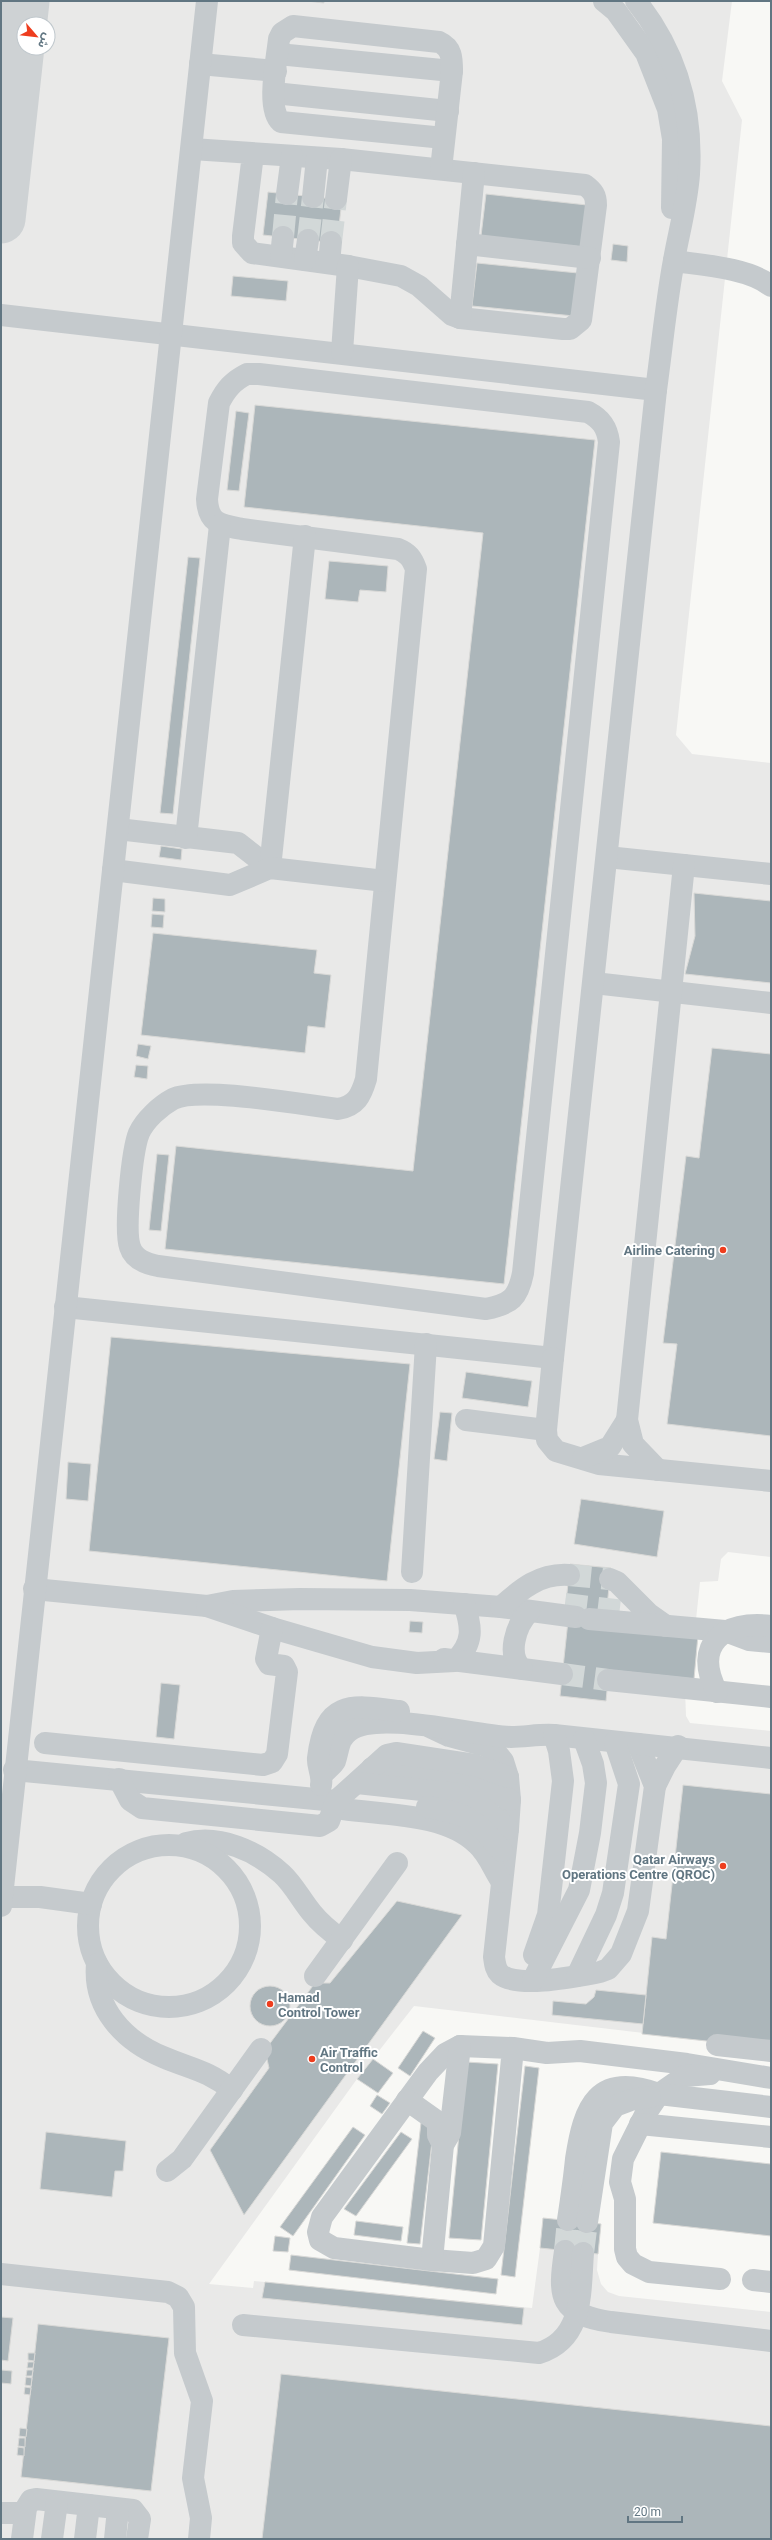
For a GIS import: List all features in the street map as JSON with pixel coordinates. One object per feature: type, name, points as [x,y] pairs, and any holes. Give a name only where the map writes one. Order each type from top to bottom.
[{"type":"lane","points":[[90,1904],[40,1898],[2,1902],[14,1770],[173,333],[207,1]]},
{"type":"lane","points":[[604,1],[616,11],[646,53],[668,109],[672,139],[674,261]]},
{"type":"lane","points":[[636,1],[666,46],[679,76],[686,104],[690,138],[689,175],[674,261],[656,390],[546,1430],[547,1440],[556,1450],[599,1464],[771,1481]]},
{"type":"lane","points":[[441,169],[452,71],[449,49],[439,42],[293,26],[282,33],[279,39],[274,112],[281,122],[444,138]]},
{"type":"lane","points":[[200,64],[276,73],[448,111]]},
{"type":"lane","points":[[276,73],[452,71]]},
{"type":"lane","points":[[192,148],[253,154],[341,159],[585,185],[592,190],[596,197],[596,205],[581,320],[570,329],[460,318],[452,315],[410,280],[391,274],[336,257],[307,250],[282,247],[252,253],[243,243],[253,154]]},
{"type":"lane","points":[[287,194],[292,156]]},
{"type":"lane","points":[[313,197],[317,158]]},
{"type":"lane","points":[[336,199],[341,159]]},
{"type":"lane","points":[[460,318],[474,173]]},
{"type":"lane","points":[[467,244],[590,258]]},
{"type":"lane","points":[[336,257],[342,352]]},
{"type":"lane","points":[[674,261],[726,269],[757,278],[771,286]]},
{"type":"lane","points":[[1,315],[342,352],[656,390]]},
{"type":"lane","points":[[247,374],[259,374],[588,412],[602,422],[607,432],[608,442],[604,482],[520,1287],[513,1299],[504,1306],[486,1309],[146,1264],[136,1257],[130,1248],[127,1233],[135,1148],[140,1132],[162,1106],[174,1099],[204,1094],[338,1109],[348,1107],[356,1101],[366,1079],[416,569],[413,559],[406,552],[398,549],[305,536],[220,525],[212,519],[207,510],[218,402],[226,390],[247,374]]},
{"type":"lane","points":[[186,838],[220,525]]},
{"type":"lane","points":[[270,868],[305,536]]},
{"type":"lane","points":[[118,829],[238,843],[270,868]]},
{"type":"lane","points":[[607,857],[771,874]]},
{"type":"lane","points":[[658,1470],[633,1444],[626,1420],[684,865]]},
{"type":"lane","points":[[113,870],[230,885],[270,868],[385,881]]},
{"type":"lane","points":[[594,983],[771,1003]]},
{"type":"lane","points":[[65,1308],[553,1358]]},
{"type":"lane","points":[[412,1572],[426,1344]]},
{"type":"lane","points":[[466,1420],[546,1430]]},
{"type":"lane","points":[[583,1458],[610,1447],[626,1420]]},
{"type":"lane","points":[[513,1597],[549,1574],[573,1600]]},
{"type":"lane","points":[[609,1586],[633,1599],[666,1626]]},
{"type":"lane","points":[[34,1589],[207,1606],[272,1628],[372,1656],[417,1663],[455,1661],[562,1674]]},
{"type":"lane","points":[[207,1606],[233,1601],[300,1599],[410,1600],[464,1604],[513,1597],[573,1600],[666,1626],[725,1630],[749,1640],[771,1642]]},
{"type":"lane","points":[[513,1597],[529,1612]]},
{"type":"lane","points":[[522,1669],[515,1659],[515,1638],[519,1623],[529,1612],[573,1600]]},
{"type":"lane","points":[[455,1661],[465,1650],[471,1634],[470,1622],[464,1604]]},
{"type":"lane","points":[[717,1692],[708,1676],[708,1662],[710,1651],[725,1630],[750,1623],[771,1626]]},
{"type":"lane","points":[[45,1744],[268,1764],[277,1754],[287,1672],[284,1666],[267,1662],[272,1628]]},
{"type":"lane","points":[[608,1680],[771,1697]]},
{"type":"lane","points":[[506,1855],[481,1826],[457,1813],[345,1790],[323,1774],[318,1760],[322,1735],[332,1718],[348,1708],[360,1706],[513,1724],[547,1734],[584,1739],[678,1746],[771,1758]]},
{"type":"lane","points":[[323,1774],[334,1761],[340,1740],[349,1731],[359,1725],[384,1723],[512,1737],[547,1734]]},
{"type":"lane","points":[[430,1727],[449,1736],[486,1746],[495,1751],[503,1761],[508,1777],[510,1800],[506,1855],[494,1956],[495,1967],[505,1977],[528,1981],[577,1976],[608,1969],[621,1954],[631,1933],[638,1911],[655,1786],[665,1766],[678,1746]]},
{"type":"lane","points":[[528,1981],[548,1915],[563,1781],[559,1751],[547,1734]]},
{"type":"lane","points":[[528,1981],[579,1890],[590,1833],[596,1783],[593,1764],[584,1739]]},
{"type":"lane","points":[[577,1976],[606,1915],[613,1893],[629,1784],[615,1742]]},
{"type":"lane","points":[[638,1744],[655,1786]]},
{"type":"lane","points":[[502,1882],[489,1858],[478,1845],[458,1830],[444,1824],[427,1820],[343,1809],[345,1790],[387,1755],[396,1753],[458,1761],[508,1777]]},
{"type":"lane","points":[[14,1770],[119,1779],[459,1794],[481,1806],[508,1830]]},
{"type":"lane","points":[[345,1790],[470,1781],[510,1800]]},
{"type":"lane","points":[[232,2090],[204,2071],[164,2058],[145,2049],[123,2032],[107,2012],[99,1995],[96,1981],[97,1964],[88,1934],[90,1904],[97,1888],[117,1863],[146,1847],[178,1845],[198,1840],[215,1840],[231,1845],[264,1861],[281,1874],[313,1914],[342,1940]]},
{"type":"lane","points":[[97,1964],[115,1987],[134,1999],[156,2006],[171,2007],[200,2001],[213,1994],[235,1972],[242,1959],[250,1930],[249,1915],[240,1886],[232,1874],[215,1859],[194,1848],[178,1845]]},
{"type":"lane","points":[[315,1976],[397,1863]]},
{"type":"lane","points":[[717,2045],[771,2051]]},
{"type":"lane","points":[[512,2048],[492,2253],[480,2263],[432,2260],[334,2248],[320,2240],[318,2232],[322,2217],[436,2062],[460,2046],[512,2048],[547,2052],[580,2051],[687,2064],[771,2078]]},
{"type":"lane","points":[[432,2260],[443,2145],[450,2134],[460,2046]]},
{"type":"lane","points":[[167,2171],[182,2159],[261,2049]]},
{"type":"lane","points":[[742,2074],[685,2076],[659,2094],[643,2100],[623,2102],[608,2113],[600,2133],[598,2159],[581,2217],[580,2131],[590,2106],[600,2095],[608,2090],[629,2088],[646,2090],[659,2094],[771,2107]]},
{"type":"lane","points":[[659,2094],[640,2124],[632,2145],[637,2160],[633,2186],[625,2199],[625,2249],[627,2258],[633,2264],[649,2272],[720,2279]]},
{"type":"lane","points":[[407,2100],[438,2122],[438,2135],[443,2145]]},
{"type":"lane","points":[[640,2124],[771,2137]]},
{"type":"lane","points":[[574,2252],[560,2284],[561,2290],[568,2306],[588,2318],[610,2322],[771,2341]]},
{"type":"lane","points":[[1,2274],[168,2292],[182,2302],[185,2313],[187,2362],[198,2385],[202,2401],[193,2478],[201,2518],[199,2539]]},
{"type":"lane","points":[[243,2325],[533,2353],[547,2350],[563,2340],[575,2323],[578,2313]]},
{"type":"lane","points":[[22,2539],[25,2514],[28,2503],[31,2500],[133,2510],[139,2516],[137,2539]]},
{"type":"lane","points":[[52,2539],[57,2502]]},
{"type":"lane","points":[[85,2539],[89,2505]]},
{"type":"lane","points":[[115,2539],[118,2509]]},
{"type":"lane","points":[[1,2513],[25,2514]]},
{"type":"shaded area","points":[[1,1],[732,1],[722,81],[742,120],[676,735],[692,754],[771,763],[771,1557],[728,1552],[721,1559],[718,1581],[700,1582],[695,1629],[698,1635],[694,1678],[685,1689],[686,1716],[690,1723],[771,1731],[771,2048],[414,2006],[357,2079],[209,2284],[253,2288],[254,2281],[532,2308],[540,2248],[598,2254],[597,2270],[601,2284],[608,2292],[619,2296],[771,2312],[771,2539],[1,2539]]},
{"type":"building","points":[[307,1],[324,1],[324,3]]},
{"type":"building","points":[[268,192],[342,200],[337,243],[263,235]]},
{"type":"building","points":[[486,194],[587,205],[582,247],[481,236]]},
{"type":"building","points":[[613,244],[628,246],[627,262],[611,260]]},
{"type":"building","points":[[477,263],[578,273],[574,316],[472,306]]},
{"type":"building","points":[[233,276],[288,281],[286,301],[231,296]]},
{"type":"building","points":[[255,405],[595,440],[504,1284],[165,1249],[176,1146],[413,1171],[483,533],[244,507]]},
{"type":"building","points":[[236,411],[249,413],[239,491],[227,490]]},
{"type":"building","points":[[188,557],[200,558],[173,814],[160,813]]},
{"type":"building","points":[[329,561],[388,566],[386,592],[360,590],[358,602],[325,599]]},
{"type":"building","points":[[161,846],[182,849],[181,860],[159,857]]},
{"type":"building","points":[[694,893],[771,901],[771,983],[685,974],[695,936]]},
{"type":"building","points":[[153,898],[165,899],[165,912],[152,911]]},
{"type":"building","points":[[152,914],[164,915],[163,928],[151,927]]},
{"type":"building","points":[[153,933],[317,950],[314,973],[331,975],[325,1028],[308,1026],[305,1053],[141,1035]]},
{"type":"building","points":[[138,1044],[151,1046],[148,1059],[136,1056]]},
{"type":"building","name":"Airline Catering","points":[[712,1048],[771,1054],[771,1436],[667,1424],[677,1344],[663,1343],[686,1156],[699,1158]]},
{"type":"building","points":[[136,1065],[148,1066],[147,1079],[134,1077]]},
{"type":"building","points":[[157,1154],[169,1155],[161,1231],[149,1230]]},
{"type":"building","points":[[111,1337],[410,1364],[387,1581],[89,1551]]},
{"type":"building","points":[[466,1372],[532,1381],[528,1407],[462,1398]]},
{"type":"building","points":[[440,1412],[452,1413],[447,1461],[434,1459]]},
{"type":"building","points":[[68,1462],[91,1464],[88,1501],[66,1499]]},
{"type":"building","points":[[581,1499],[664,1511],[657,1557],[574,1544]]},
{"type":"building","points":[[570,1564],[611,1568],[606,1616],[698,1635],[694,1679],[609,1670],[606,1701],[560,1696],[568,1621],[565,1612]]},
{"type":"building","points":[[410,1621],[423,1622],[422,1633],[409,1632]]},
{"type":"building","points":[[161,1683],[180,1685],[174,1739],[156,1737]]},
{"type":"building","name":"Qatar Airways Operations Centre (QROC)","points":[[683,1785],[771,1794],[771,2048],[642,2034],[652,1937],[666,1939]]},
{"type":"building","name":"Air Traffic Control","points":[[397,1901],[462,1915],[244,2215],[210,2150],[269,2068],[265,2050],[315,1983],[330,1983]]},
{"type":"building","name":"Hamad Control Tower","points":[[270,1986],[278,1988],[284,1992],[288,1998],[290,2006],[288,2014],[284,2020],[278,2024],[270,2026],[262,2024],[256,2020],[252,2014],[250,2006],[252,1998],[256,1992],[262,1988]]},
{"type":"building","points":[[596,1990],[646,1995],[643,2024],[552,2015],[553,2001],[586,2004],[594,1997]]},
{"type":"building","points":[[423,2031],[435,2038],[410,2076],[398,2068]]},
{"type":"building","points":[[373,2059],[393,2073],[378,2093],[357,2079]]},
{"type":"building","points":[[466,2062],[498,2064],[481,2240],[449,2238]]},
{"type":"building","points":[[525,2066],[539,2068],[515,2277],[501,2275]]},
{"type":"building","points":[[377,2095],[390,2103],[382,2114],[370,2106]]},
{"type":"building","points":[[421,2123],[434,2124],[420,2244],[407,2243]]},
{"type":"building","points":[[353,2127],[365,2135],[293,2236],[280,2227]]},
{"type":"building","points":[[46,2132],[126,2141],[123,2171],[115,2171],[112,2197],[40,2189]]},
{"type":"building","points":[[401,2132],[412,2139],[356,2216],[344,2209]]},
{"type":"building","points":[[661,2152],[771,2164],[771,2236],[653,2223]]},
{"type":"building","points":[[543,2218],[601,2224],[598,2254],[540,2248]]},
{"type":"building","points":[[356,2221],[403,2227],[401,2241],[354,2235]]},
{"type":"building","points":[[275,2236],[290,2238],[288,2252],[273,2251]]},
{"type":"building","points":[[291,2255],[498,2279],[496,2294],[289,2270]]},
{"type":"building","points":[[265,2282],[524,2308],[522,2325],[262,2298]]},
{"type":"building","points":[[1,2317],[13,2318],[8,2361],[1,2360]]},
{"type":"building","points":[[38,2324],[169,2338],[151,2491],[21,2477]]},
{"type":"building","points":[[28,2353],[35,2353],[34,2361],[28,2360]]},
{"type":"building","points":[[28,2362],[34,2362],[33,2368],[27,2368]]},
{"type":"building","points":[[1,2370],[12,2371],[11,2384],[1,2383]]},
{"type":"building","points":[[27,2370],[33,2370],[32,2376],[26,2376]]},
{"type":"building","points":[[281,2374],[771,2426],[771,2539],[262,2539]]},
{"type":"building","points":[[26,2377],[32,2378],[31,2386],[25,2385]]},
{"type":"building","points":[[25,2387],[31,2388],[30,2395],[24,2394]]},
{"type":"building","points":[[20,2428],[27,2429],[26,2437],[19,2436]]},
{"type":"building","points":[[19,2438],[25,2438],[25,2447],[18,2446]]},
{"type":"building","points":[[18,2447],[24,2448],[24,2456],[17,2455]]},
{"type":"taxiway","points":[[1,219],[25,1]]},
{"type":"tunnel","points":[[283,237],[287,194]]},
{"type":"tunnel","points":[[308,240],[313,197]]},
{"type":"tunnel","points":[[331,242],[336,199]]},
{"type":"tunnel","points":[[569,1575],[610,1579]]},
{"type":"tunnel","points":[[565,1604],[649,1614]]},
{"type":"tunnel","points":[[562,1674],[608,1680]]},
{"type":"tunnel","points":[[565,2251],[568,2220]]},
{"type":"tunnel","points":[[583,2253],[587,2222]]},
{"type":"place","name":"Airline Catering","points":[[723,1250]]},
{"type":"place","name":"Qatar Airways Operations Centre (QROC)","points":[[723,1866]]},
{"type":"place","name":"Hamad Control Tower","points":[[270,2004]]},
{"type":"place","name":"Air Traffic Control","points":[[312,2059]]}]
